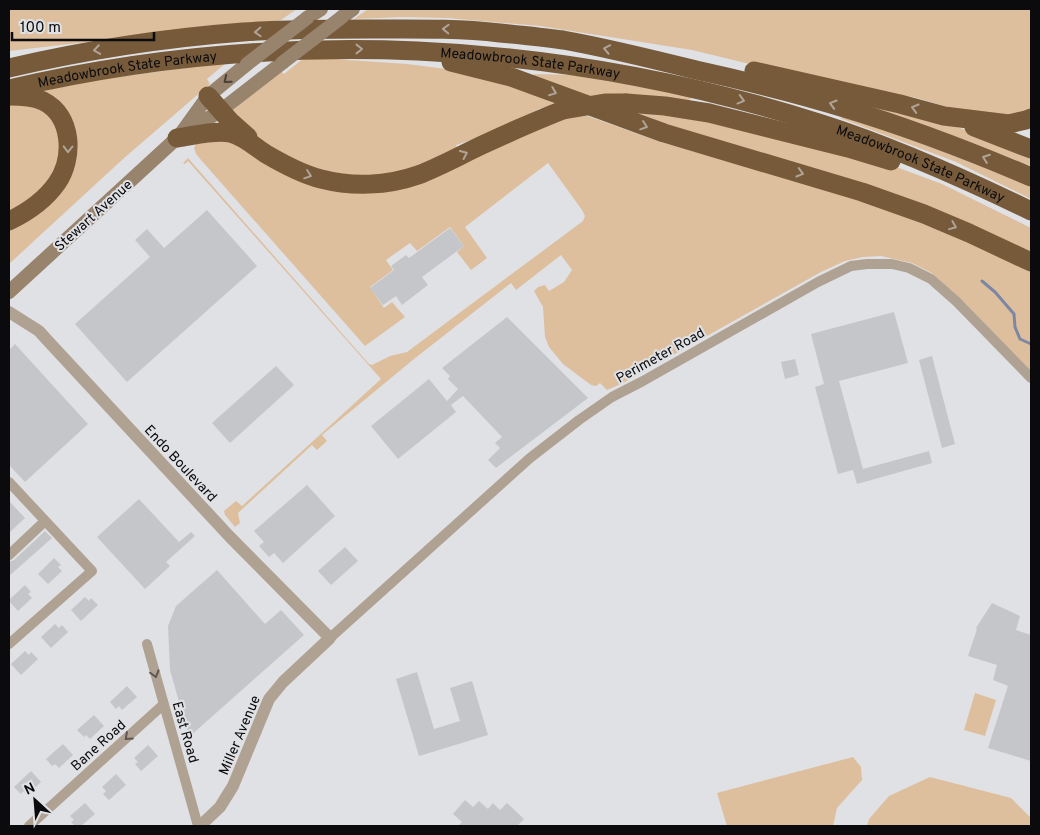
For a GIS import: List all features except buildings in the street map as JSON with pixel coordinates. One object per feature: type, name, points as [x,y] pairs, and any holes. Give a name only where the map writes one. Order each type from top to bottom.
[{"type":"highway","name":"Meadowbrook State Parkway","points":[[9,68],[66,56],[171,39],[242,32],[310,29],[444,29],[498,32],[560,40],[784,91],[845,108],[921,134],[1031,177]]},
{"type":"highway","name":"Meadowbrook State Parkway","points":[[9,89],[107,69],[210,56],[309,50],[401,50],[491,56],[555,63],[620,73],[687,87],[756,104],[822,124],[970,181],[1031,211]]},
{"type":"highway","points":[[401,50],[511,77],[664,133],[862,192],[969,233],[1031,262]]},
{"type":"highway","points":[[9,57],[66,56]]},
{"type":"highway","points":[[637,56],[706,61],[900,104],[944,116],[1031,149]]},
{"type":"highway","points":[[9,96],[29,97],[40,100],[50,106],[63,122],[68,144],[66,164],[61,177],[53,188],[30,209],[9,221]]},
{"type":"highway","points":[[208,96],[230,121],[265,153]]},
{"type":"highway","points":[[177,138],[230,133],[241,137],[285,165],[321,179],[355,184],[384,183],[418,175],[532,122],[563,110],[605,103],[626,103],[665,106],[709,113],[848,148],[920,171],[970,181]]},
{"type":"highway","points":[[944,116],[1009,124],[1031,118]]},
{"type":"main road","name":"Stewart Avenue","points":[[177,138],[208,96],[320,9]]},
{"type":"main road","name":"Stewart Avenue","points":[[9,292],[177,138],[220,110],[348,13]]},
{"type":"street","name":"Perimeter Road","points":[[330,638],[530,458],[579,420],[612,397],[818,282],[851,266],[892,264],[909,268],[931,279],[957,302],[1031,378]]},
{"type":"street","name":"Endo Boulevard","points":[[9,312],[38,331],[48,341],[230,537],[330,638]]},
{"type":"street","points":[[9,482],[92,571],[9,644]]},
{"type":"street","points":[[9,555],[45,521]]},
{"type":"street","name":"Miller Avenue","points":[[199,826],[220,807],[233,786],[269,699],[283,682],[330,638]]},
{"type":"street","name":"East Road","points":[[147,644],[199,826]]},
{"type":"street","name":"Bane Road","points":[[29,826],[164,704]]},
{"type":"shaded area","points":[[9,9],[297,9],[281,20],[9,51]]},
{"type":"shaded area","points":[[368,9],[1031,9],[1031,110],[1018,116],[982,117],[913,97],[828,83],[692,50],[540,26],[447,18],[354,19]]},
{"type":"shaded area","points":[[305,57],[407,64],[463,71],[515,87],[556,104],[539,109],[486,135],[456,145],[458,148],[409,171],[362,178],[311,169],[255,139],[231,112],[279,70],[284,74]]},
{"type":"shaded area","points":[[226,63],[207,79],[210,84],[123,159],[9,264],[9,224],[70,159],[44,92],[100,79]]},
{"type":"shaded area","points":[[534,74],[578,75],[694,96],[688,101],[587,97],[534,77]]},
{"type":"shaded area","points":[[9,100],[30,100],[53,116],[63,153],[55,175],[39,196],[9,215]]},
{"type":"shaded area","points":[[869,106],[941,121],[1031,154],[1031,166],[936,129]]},
{"type":"shaded area","points":[[626,108],[655,110],[880,161],[942,184],[1031,228],[1031,256],[681,130]]},
{"type":"shaded area","points":[[579,113],[661,142],[846,195],[957,237],[1029,271],[1031,269],[1031,372],[967,305],[932,273],[912,263],[881,256],[845,261],[821,272],[623,383],[607,390],[600,383],[596,386],[591,385],[563,364],[549,347],[545,337],[543,307],[534,291],[538,287],[545,285],[549,291],[564,282],[572,270],[561,255],[516,290],[511,283],[414,359],[322,435],[327,441],[317,450],[312,445],[238,513],[240,523],[235,527],[224,511],[236,501],[242,506],[381,379],[188,161],[185,164],[183,163],[188,158],[369,364],[372,365],[390,356],[407,352],[583,221],[585,216],[548,163],[465,227],[487,258],[471,270],[457,252],[464,246],[450,227],[417,251],[410,243],[386,260],[393,270],[370,287],[384,308],[392,302],[405,317],[365,346],[201,160],[194,148],[196,144],[205,138],[240,141],[372,189]]},
{"type":"shaded area","points":[[844,116],[897,133],[1031,186],[1031,199],[956,162],[840,118]]},
{"type":"shaded area","points":[[975,693],[996,700],[985,736],[964,730]]},
{"type":"shaded area","points":[[853,757],[861,767],[862,780],[837,808],[833,826],[727,826],[717,793]]},
{"type":"shaded area","points":[[930,777],[1011,798],[1030,817],[1031,826],[867,826],[869,819],[889,796]]},
{"type":"waterway","points":[[982,281],[995,292],[1014,314],[1015,327],[1020,339],[1031,344]]}]
